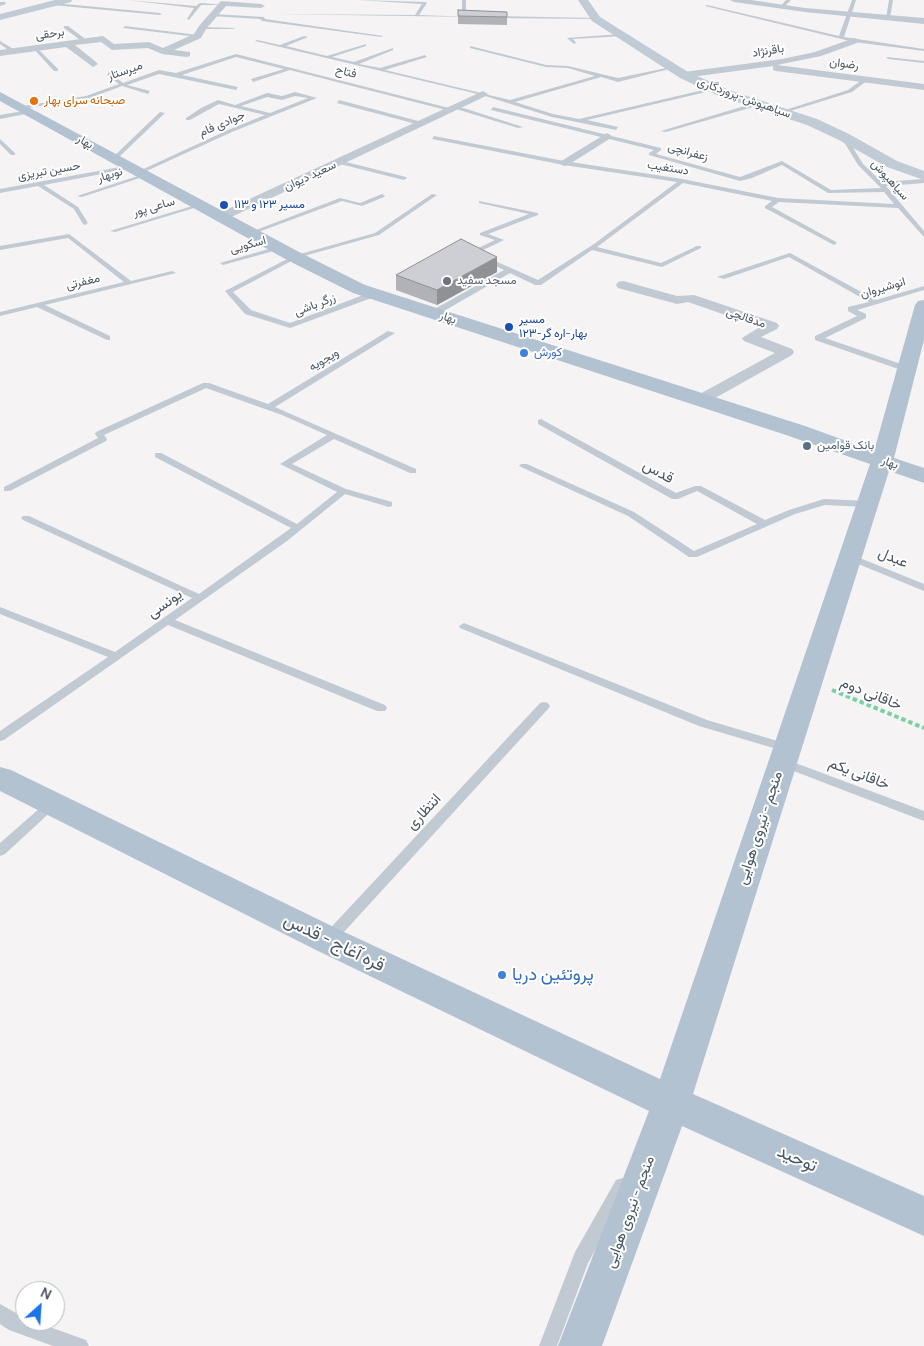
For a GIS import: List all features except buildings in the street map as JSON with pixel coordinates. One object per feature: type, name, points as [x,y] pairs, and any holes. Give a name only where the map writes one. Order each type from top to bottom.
[{"type":"main road","name":"بهار","points":[[0,96],[340,281],[374,294],[702,399],[924,476]]},
{"type":"main road","name":"منجم - نیروی هوایی","points":[[580,1346],[671,1102],[882,460],[924,305]]},
{"type":"main road","name":"قره آغاج - قدس","points":[[0,778],[328,940],[671,1102]]},
{"type":"main road","name":"توحید","points":[[671,1102],[924,1216]]},
{"type":"street","points":[[0,17],[67,0]]},
{"type":"street","name":"سیاهپوش-پروردگاری","points":[[583,0],[596,19],[684,75],[716,89],[812,122],[844,137],[892,164],[924,176]]},
{"type":"street","points":[[734,0],[781,7],[924,21]]},
{"type":"street","points":[[162,51],[200,32],[224,3],[261,6]]},
{"type":"street","name":"برحقی","points":[[0,53],[103,39]]},
{"type":"street","name":"میرستار","points":[[103,39],[112,47],[149,45],[162,51],[187,54]]},
{"type":"street","name":"باقرنژاد","points":[[684,75],[818,54],[854,41]]},
{"type":"street","points":[[68,44],[93,64]]},
{"type":"street","name":"رضوان","points":[[761,64],[783,70],[924,87]]},
{"type":"street","name":"سعید دیوان","points":[[221,217],[483,94]]},
{"type":"street","points":[[564,163],[607,136]]},
{"type":"street","points":[[892,164],[924,166]]},
{"type":"street","name":"مدقالچی","points":[[623,285],[677,300],[690,298],[772,326],[750,338],[787,352],[702,399]]},
{"type":"lane","points":[[129,0],[197,7]]},
{"type":"lane","points":[[273,0],[290,0]]},
{"type":"lane","points":[[358,0],[425,3],[416,16]]},
{"type":"lane","points":[[464,0],[464,10]]},
{"type":"lane","points":[[781,7],[789,0]]},
{"type":"lane","points":[[841,38],[854,0]]},
{"type":"lane","points":[[888,18],[891,0]]},
{"type":"lane","points":[[54,4],[160,14]]},
{"type":"lane","points":[[189,19],[200,4],[223,5]]},
{"type":"lane","name":"باقرنژاد","points":[[707,6],[854,41],[924,50]]},
{"type":"lane","points":[[276,14],[474,17]]},
{"type":"lane","points":[[213,15],[264,18],[262,20],[381,36]]},
{"type":"lane","points":[[484,17],[596,19]]},
{"type":"lane","points":[[66,27],[86,42]]},
{"type":"lane","points":[[125,27],[200,32],[233,30]]},
{"type":"lane","points":[[574,44],[569,38],[621,36]]},
{"type":"lane","points":[[282,47],[306,37]]},
{"type":"lane","points":[[257,41],[483,94],[552,116],[616,128]]},
{"type":"lane","points":[[0,42],[13,51]]},
{"type":"lane","points":[[255,48],[269,44]]},
{"type":"lane","points":[[328,57],[364,45]]},
{"type":"lane","points":[[472,47],[546,66],[568,68],[618,80],[671,68]]},
{"type":"lane","points":[[34,48],[56,70]]},
{"type":"lane","points":[[354,64],[391,49]]},
{"type":"lane","name":"فتاح","points":[[236,54],[453,108]]},
{"type":"lane","name":"میرستار","points":[[0,117],[25,109],[87,97],[159,72],[176,75],[236,54]]},
{"type":"lane","points":[[381,70],[425,56]]},
{"type":"lane","points":[[888,58],[924,62]]},
{"type":"lane","points":[[253,80],[290,68]]},
{"type":"lane","points":[[108,74],[123,85],[148,92]]},
{"type":"lane","points":[[176,75],[236,88]]},
{"type":"lane","points":[[510,102],[601,76]]},
{"type":"lane","points":[[782,112],[850,90],[865,80]]},
{"type":"lane","points":[[576,120],[716,89]]},
{"type":"lane","name":"جوادی فام","points":[[139,172],[314,98],[295,94],[282,98],[267,95],[236,106]]},
{"type":"lane","points":[[188,119],[218,102],[270,115]]},
{"type":"lane","points":[[339,102],[420,123]]},
{"type":"lane","points":[[664,131],[758,104]]},
{"type":"lane","points":[[453,108],[520,126]]},
{"type":"lane","name":"زعفرانچی","points":[[493,109],[659,149],[651,154],[740,179],[750,177],[782,163],[830,192],[886,190]]},
{"type":"lane","points":[[115,158],[162,113]]},
{"type":"lane","name":"سیاهپوش","points":[[844,137],[862,165],[881,184],[924,235]]},
{"type":"lane","name":"دستغیب","points":[[434,138],[564,163],[682,181],[778,200],[899,206]]},
{"type":"lane","points":[[0,141],[13,154]]},
{"type":"lane","points":[[338,162],[404,178]]},
{"type":"lane","name":"حسین تبریزی","points":[[0,191],[39,184],[139,172]]},
{"type":"lane","name":"نوبهار","points":[[80,196],[139,172]]},
{"type":"lane","points":[[481,202],[536,214],[482,234],[501,240],[471,253],[538,282],[591,248],[682,181]]},
{"type":"lane","points":[[881,184],[924,182]]},
{"type":"lane","points":[[39,184],[76,208],[84,223]]},
{"type":"lane","points":[[287,252],[377,234],[434,195]]},
{"type":"lane","points":[[251,233],[342,200],[360,205],[382,196]]},
{"type":"lane","points":[[778,200],[767,207],[834,243]]},
{"type":"lane","name":"ساعی پور","points":[[113,231],[201,205]]},
{"type":"lane","points":[[0,248],[69,236],[130,283]]},
{"type":"lane","points":[[591,248],[662,265],[699,246]]},
{"type":"lane","name":"اسکویی","points":[[223,263],[287,252]]},
{"type":"lane","name":"زرگر باشی","points":[[287,252],[229,291],[248,312],[290,326],[374,294]]},
{"type":"lane","points":[[721,277],[790,255],[875,302]]},
{"type":"lane","points":[[434,313],[510,270]]},
{"type":"lane","name":"مغفرتی","points":[[0,314],[172,273]]},
{"type":"lane","name":"انوشیروان","points":[[907,369],[818,338],[863,316],[851,309],[924,288]]},
{"type":"lane","points":[[38,305],[107,338]]},
{"type":"lane","name":"ویجویه","points":[[269,407],[391,333]]},
{"type":"lane","points":[[7,489],[103,439],[99,434],[206,385],[269,407],[413,470]]},
{"type":"lane","name":"قدس","points":[[541,422],[675,497],[698,488],[764,524]]},
{"type":"lane","points":[[334,435],[286,464],[343,491],[389,504]]},
{"type":"lane","points":[[158,455],[298,528]]},
{"type":"lane","points":[[524,466],[631,514],[692,555],[792,512],[824,502],[867,504]]},
{"type":"lane","name":"یونسی","points":[[0,737],[298,528],[343,491]]},
{"type":"lane","points":[[26,518],[200,598]]},
{"type":"lane","name":"عبدل","points":[[850,557],[924,588]]},
{"type":"lane","points":[[0,610],[116,656]]},
{"type":"lane","points":[[167,621],[381,708]]},
{"type":"lane","name":"خاقانی یکم","points":[[464,626],[703,724],[784,755],[924,816]]},
{"type":"lane","name":"انتظاری","points":[[328,940],[544,706]]},
{"type":"lane","points":[[0,851],[52,804]]},
{"type":"lane","points":[[548,1346],[581,1258],[671,1102]]},
{"type":"lane","points":[[0,1313],[14,1324],[80,1346]]},
{"type":"path","name":"خاقانی دوم","points":[[809,681],[924,728]]},
{"type":"place","name":"صبحانه سرای بهار","points":[[34,101]]},
{"type":"place","name":"مسیر ۱۲۳ و ۱۱۳","points":[[224,205]]},
{"type":"place","name":"مسجد سفید","points":[[447,281]]},
{"type":"place","name":"مسیر ۱۲۳-بهار-اره گر","points":[[509,327]]},
{"type":"place","name":"کورش","points":[[524,353]]},
{"type":"place","name":"بانک قوامین","points":[[807,446]]},
{"type":"place","name":"پروتئین دریا","points":[[502,975]]}]
